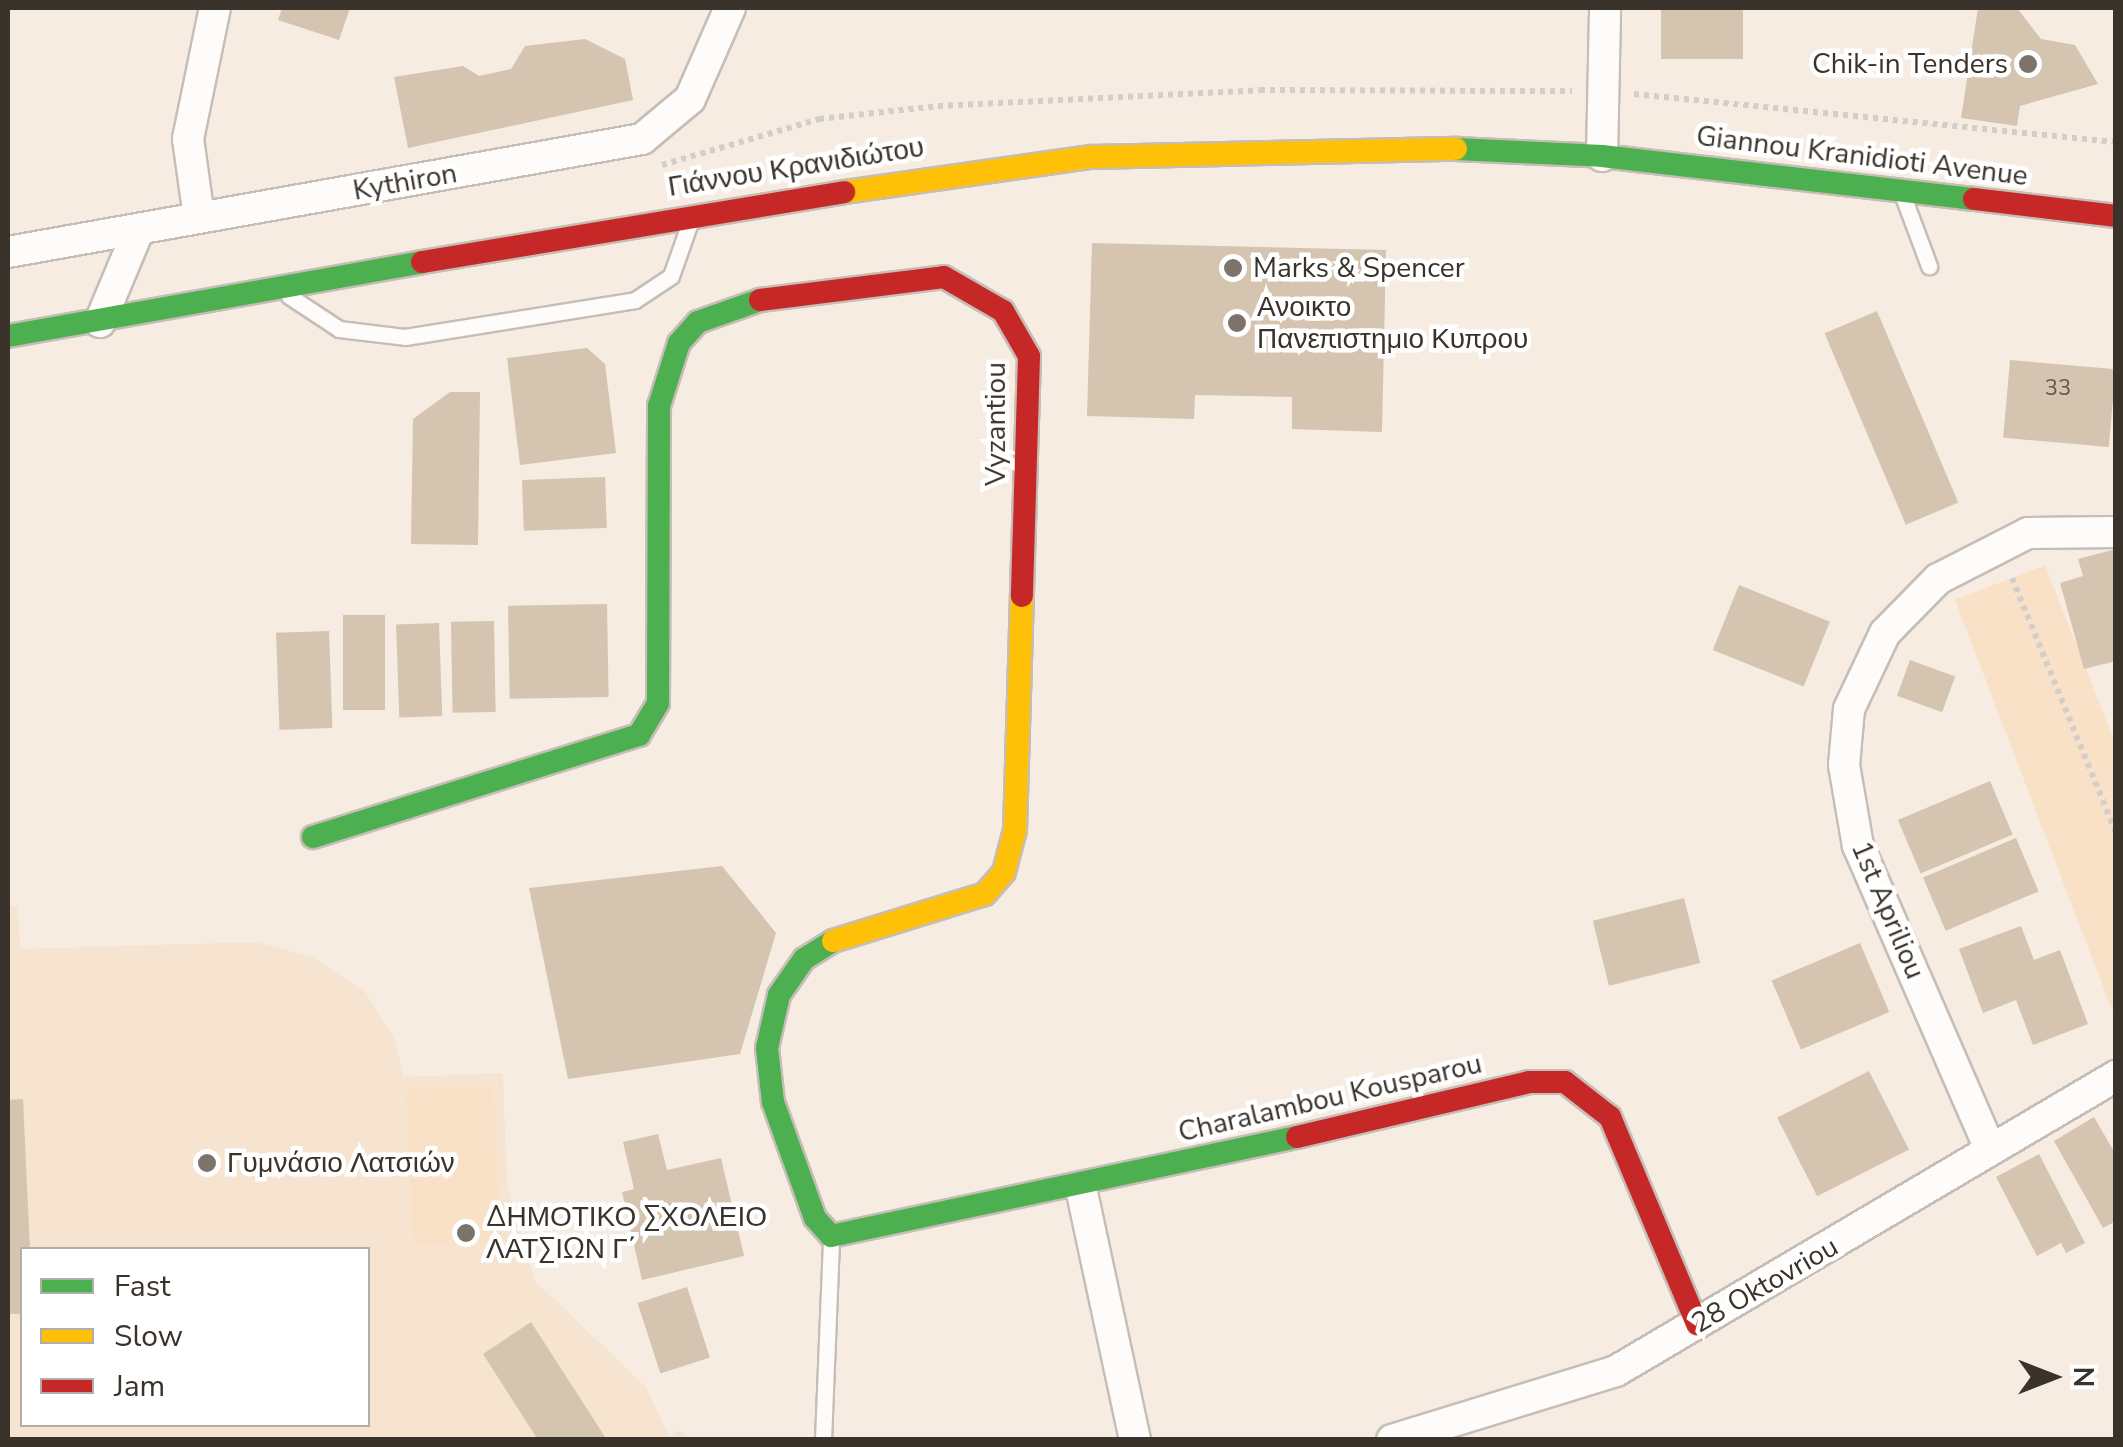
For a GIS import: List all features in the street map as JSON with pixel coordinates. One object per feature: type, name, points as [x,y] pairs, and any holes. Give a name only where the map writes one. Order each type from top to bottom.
[{"type":"street","points":[[199,218],[188,139],[215,8]]},
{"type":"street","name":"Kythiron","points":[[8,252],[138,232],[642,139],[690,99],[730,8]]},
{"type":"street","points":[[1602,156],[1605,8]]},
{"type":"street","name":"Γιάννου Κρανιδιώτου","points":[[8,336],[692,213],[1091,157],[1427,148],[1602,156]]},
{"type":"street","name":"Giannou Kranidioti Avenue","points":[[1602,156],[2116,216]]},
{"type":"street","points":[[100,322],[138,232]]},
{"type":"street","name":"Vyzantiou","points":[[313,837],[616,748],[647,728],[658,689],[660,388],[698,322],[743,302],[913,275],[944,277],[990,301],[1023,338],[1030,376],[1013,844],[985,894],[832,942],[804,960],[779,995],[767,1048],[778,1126],[803,1199],[831,1236]]},
{"type":"street","name":"1st Apriliou","points":[[1990,1149],[1858,846],[1844,764],[1856,687],[1885,633],[1938,579],[1999,544],[2058,528],[2116,532]]},
{"type":"street","name":"28 Oktovriou","points":[[1392,1440],[1582,1386],[1697,1324],[2116,1076]]},
{"type":"street","name":"Charalambou Kousparou","points":[[831,1236],[1081,1188],[1529,1082],[1565,1082],[1610,1117],[1697,1324]]},
{"type":"street","points":[[1081,1188],[1135,1440]]},
{"type":"lane","points":[[1901,192],[1928,266]]},
{"type":"lane","points":[[282,289],[338,328],[405,337],[635,300],[671,276],[692,213]]},
{"type":"lane","points":[[823,1440],[831,1236]]},
{"type":"path","points":[[1664,96],[2116,142]]},
{"type":"path","points":[[1999,544],[2116,833]]},
{"type":"shaded area","points":[[2045,565],[2115,743],[2114,1015],[1955,600]]},
{"type":"shaded area","name":"Γυμνάσιο Λατσιών","points":[[8,904],[17,908],[21,949],[256,942],[312,957],[366,993],[396,1042],[403,1077],[503,1073],[507,1185],[535,1281],[646,1387],[669,1437],[679,1430],[689,1439],[8,1439]]},
{"type":"shaded area","points":[[493,1085],[501,1241],[413,1245],[405,1090]]},
{"type":"building","points":[[282,8],[350,8],[339,40],[278,20]]},
{"type":"building","points":[[1661,8],[1743,8],[1743,59],[1661,59]]},
{"type":"building","name":"Chik-in Tenders","points":[[1978,8],[2017,8],[2041,39],[2075,45],[2098,84],[2020,106],[2017,126],[1961,118]]},
{"type":"building","points":[[585,39],[625,59],[633,100],[408,148],[394,77],[463,66],[479,76],[511,69],[525,46]]},
{"type":"building","name":"Ανοικτο Πανεπιστημιο Κυπρου","points":[[1092,243],[1386,250],[1382,432],[1292,429],[1292,397],[1195,395],[1194,419],[1087,416]]},
{"type":"building","points":[[1877,311],[1958,502],[1906,525],[1825,333]]},
{"type":"building","points":[[587,348],[605,364],[616,453],[520,465],[507,358]]},
{"type":"building","points":[[2010,360],[2116,369],[2109,447],[2003,438]]},
{"type":"building","points":[[450,392],[480,392],[478,545],[411,544],[413,419]]},
{"type":"building","points":[[605,477],[607,528],[524,531],[522,480]]},
{"type":"building","points":[[2116,549],[2116,661],[2084,669],[2060,583],[2083,576],[2078,559]]},
{"type":"building","points":[[1739,585],[1830,622],[1804,687],[1713,650]]},
{"type":"building","points":[[607,604],[609,697],[510,699],[508,606]]},
{"type":"building","points":[[343,615],[385,615],[385,710],[343,710]]},
{"type":"building","points":[[494,621],[496,712],[453,713],[451,622]]},
{"type":"building","points":[[439,623],[442,716],[399,717],[396,625]]},
{"type":"building","points":[[329,631],[332,728],[279,730],[276,633]]},
{"type":"building","points":[[1910,660],[1955,676],[1942,712],[1897,696]]},
{"type":"building","points":[[1990,781],[2013,834],[1921,873],[1898,820]]},
{"type":"building","points":[[2016,838],[2039,891],[1946,931],[1923,877]]},
{"type":"building","points":[[722,866],[776,933],[740,1054],[568,1079],[529,888]]},
{"type":"building","points":[[1684,898],[1700,963],[1609,986],[1593,921]]},
{"type":"building","points":[[2021,926],[2034,960],[2060,950],[2088,1024],[2033,1045],[2016,1000],[1983,1013],[1959,949]]},
{"type":"building","points":[[1860,943],[1889,1012],[1801,1050],[1772,981]]},
{"type":"building","points":[[1869,1071],[1909,1149],[1817,1196],[1777,1118]]},
{"type":"building","points":[[23,1099],[30,1247],[20,1247],[20,1314],[8,1314],[8,1100]]},
{"type":"building","points":[[2094,1117],[2116,1155],[2116,1221],[2103,1228],[2054,1141]]},
{"type":"building","points":[[658,1134],[667,1170],[721,1158],[744,1256],[642,1280],[622,1192],[634,1189],[623,1142]]},
{"type":"building","points":[[2039,1154],[2085,1243],[2066,1253],[2061,1243],[2037,1256],[1996,1177]]},
{"type":"building","points":[[687,1287],[710,1357],[660,1373],[638,1303]]},
{"type":"building","points":[[531,1322],[607,1440],[538,1440],[483,1354]]},
{"type":"traffic: fast","points":[[1456,149],[1602,156],[1974,199]]},
{"type":"traffic: fast","points":[[8,336],[422,262]]},
{"type":"traffic: fast","points":[[313,837],[639,735],[658,703],[659,406],[679,343],[698,322],[760,300]]},
{"type":"traffic: fast","points":[[833,941],[804,959],[779,995],[767,1048],[773,1102],[815,1218],[831,1236],[1297,1137]]},
{"type":"traffic: slow","points":[[844,192],[1091,157],[1456,149]]},
{"type":"traffic: slow","points":[[833,941],[985,894],[1004,872],[1015,830],[1022,596]]},
{"type":"traffic: jam","points":[[422,262],[844,192]]},
{"type":"traffic: jam","points":[[1974,199],[2116,216]]},
{"type":"traffic: jam","points":[[760,300],[944,277],[1003,311],[1029,356],[1022,596]]},
{"type":"traffic: jam","points":[[1297,1137],[1529,1082],[1565,1082],[1610,1117],[1697,1324]]},
{"type":"place","name":"Chik-in Tenders","points":[[2028,64]]},
{"type":"place","name":"Marks & Spencer","points":[[1233,268]]},
{"type":"place","name":"Ανοικτο Πανεπιστημιο Κυπρου","points":[[1237,323]]},
{"type":"place","name":"Γυμνάσιο Λατσιών","points":[[207,1163]]},
{"type":"place","name":"ΔΗΜΟΤΙΚΟ ΣΧΟΛΕΙΟ ΛΑΤΣΙΩΝ Γ΄","points":[[466,1233]]}]
